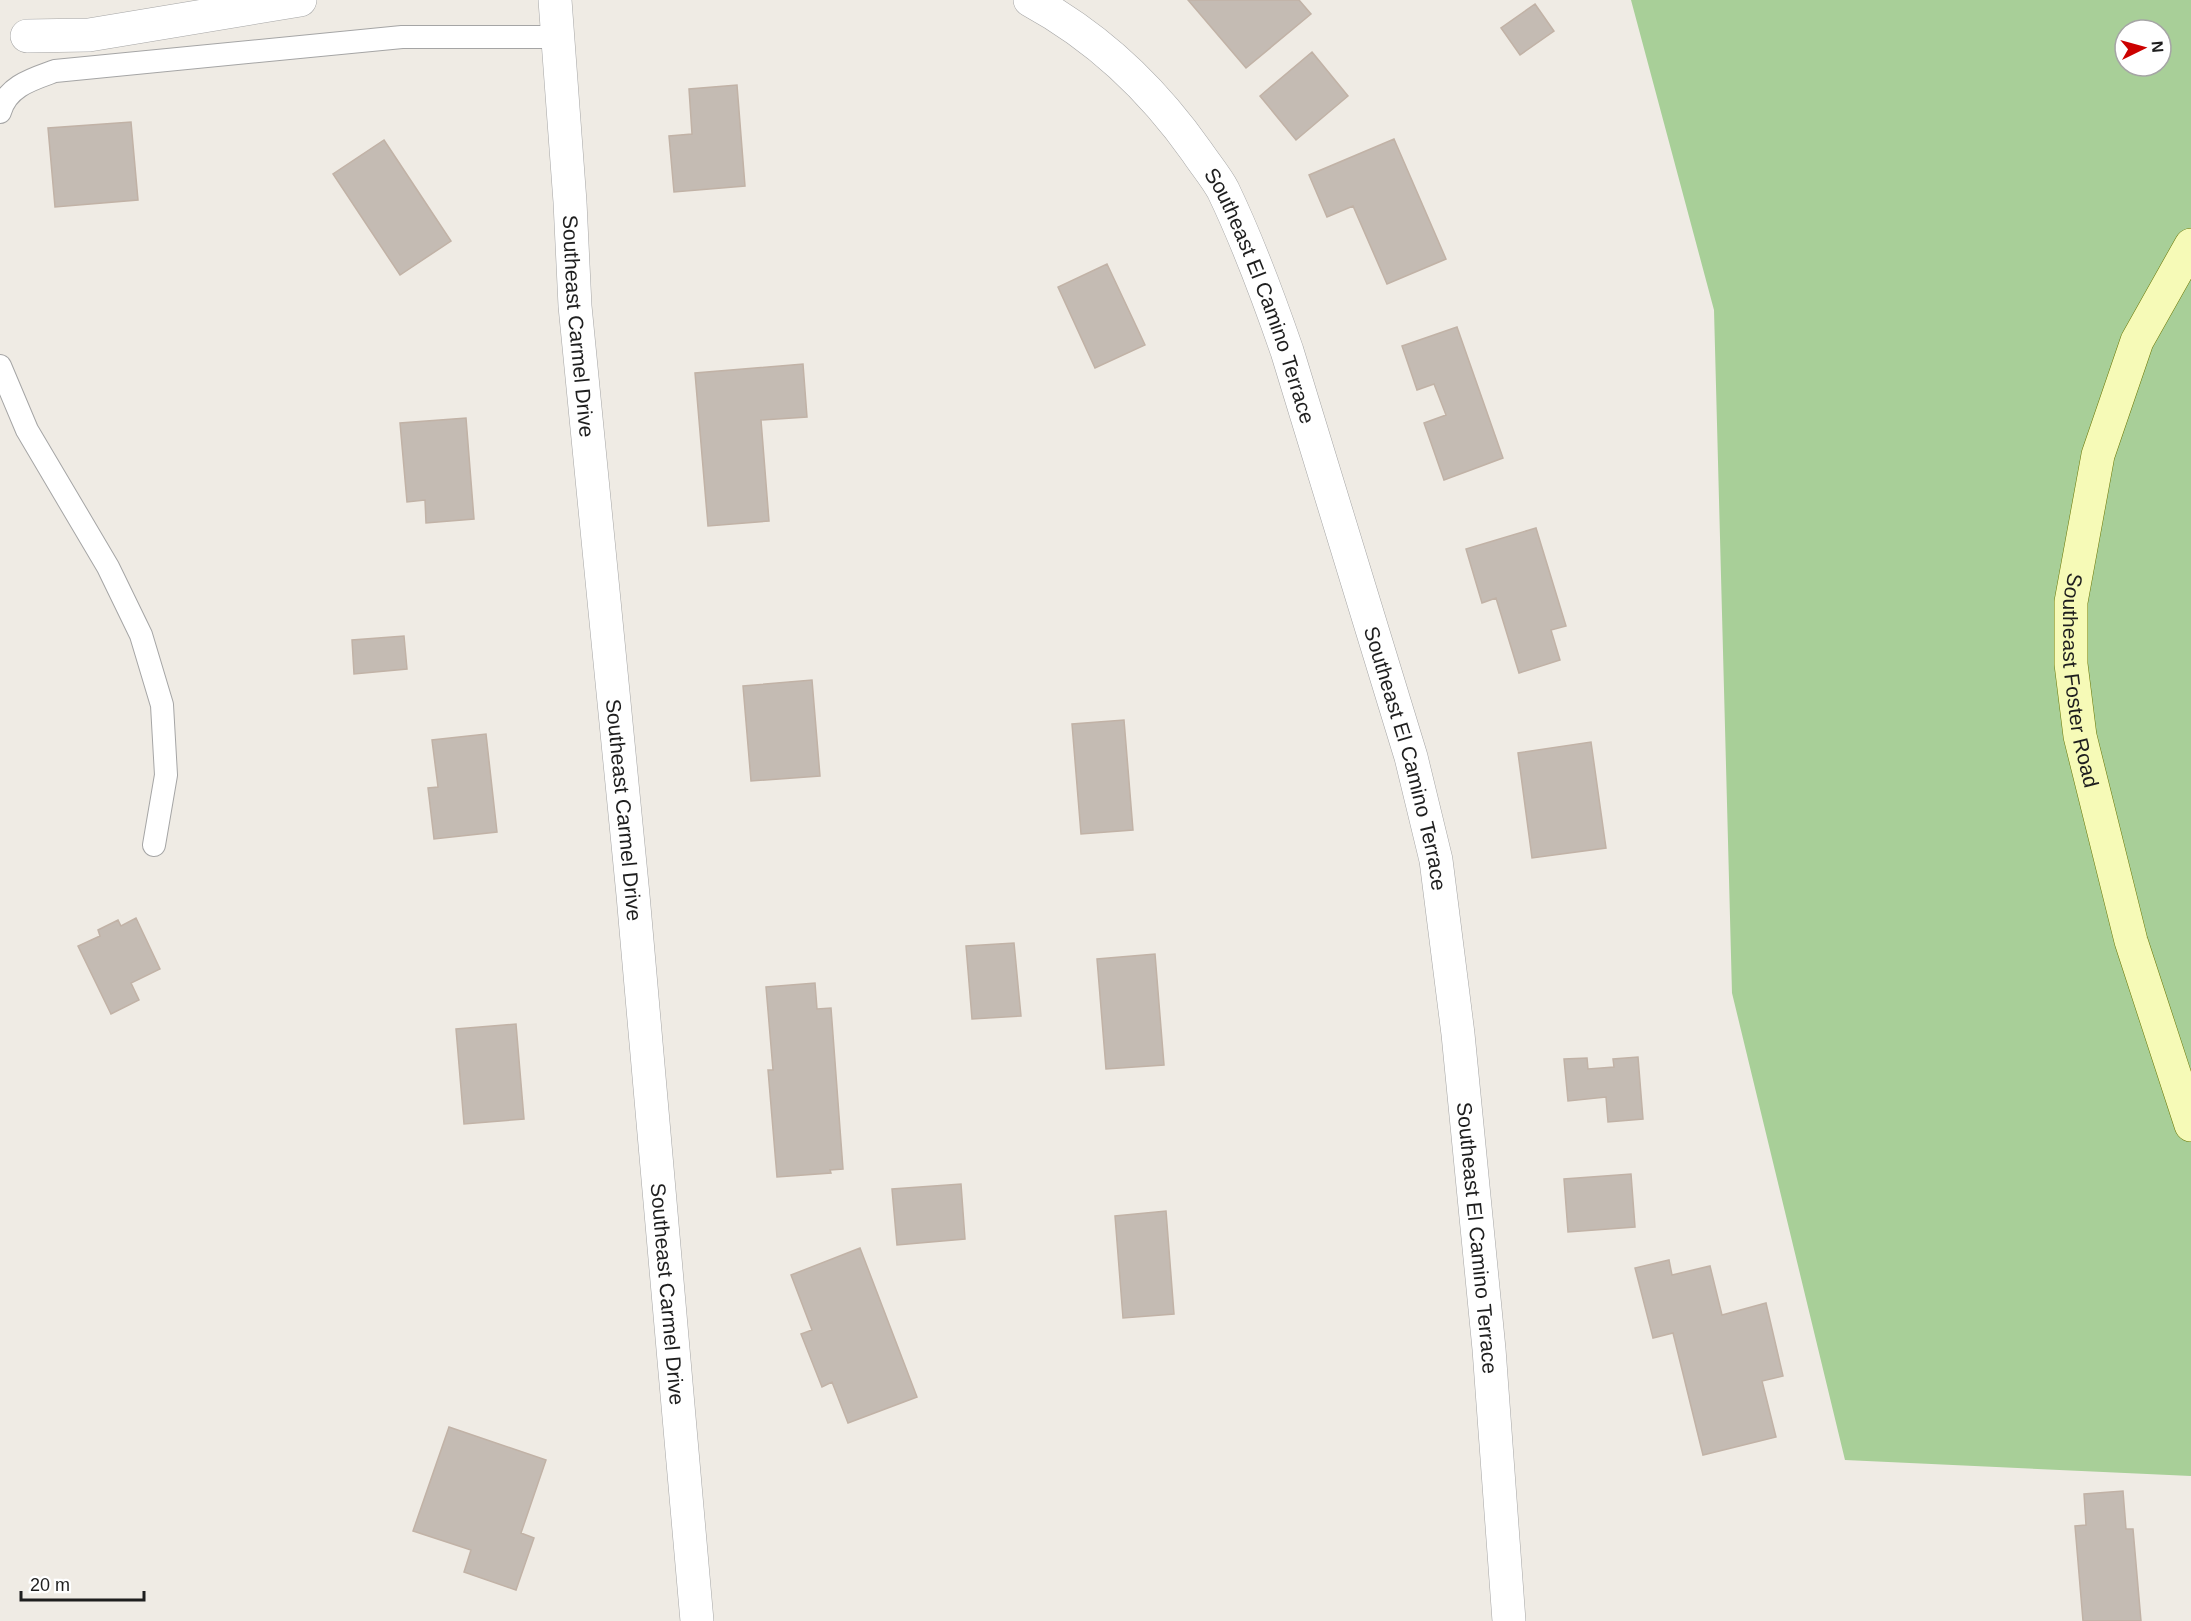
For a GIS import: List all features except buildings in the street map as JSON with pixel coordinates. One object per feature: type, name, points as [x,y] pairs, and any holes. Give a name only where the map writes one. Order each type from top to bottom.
[{"type":"main road","name":"Southeast Foster Road","points":[[2191,245],[2137,341],[2098,455],[2071,602],[2071,664],[2080,736],[2128,930],[2191,1125]]},
{"type":"street","points":[[27,36],[89,35],[300,0]]},
{"type":"street","name":"Southeast Carmel Drive","points":[[555,0],[575,306],[633,895],[697,1621]]},
{"type":"street","name":"Southeast El Camino Terrace","points":[[1030,0],[1064,19],[1098,43],[1155,97],[1222,188],[1264,285],[1287,351],[1411,757],[1436,860],[1458,1035],[1489,1349],[1509,1621]]},
{"type":"lane","points":[[0,112],[2,103],[23,82],[55,71],[402,38],[557,37]]},
{"type":"lane","points":[[0,366],[27,430],[108,567],[141,635],[162,705],[166,775],[154,845]]},
{"type":"green space","points":[[1631,0],[2191,0],[2191,1476],[1845,1460],[1732,993],[1714,310]]}]
